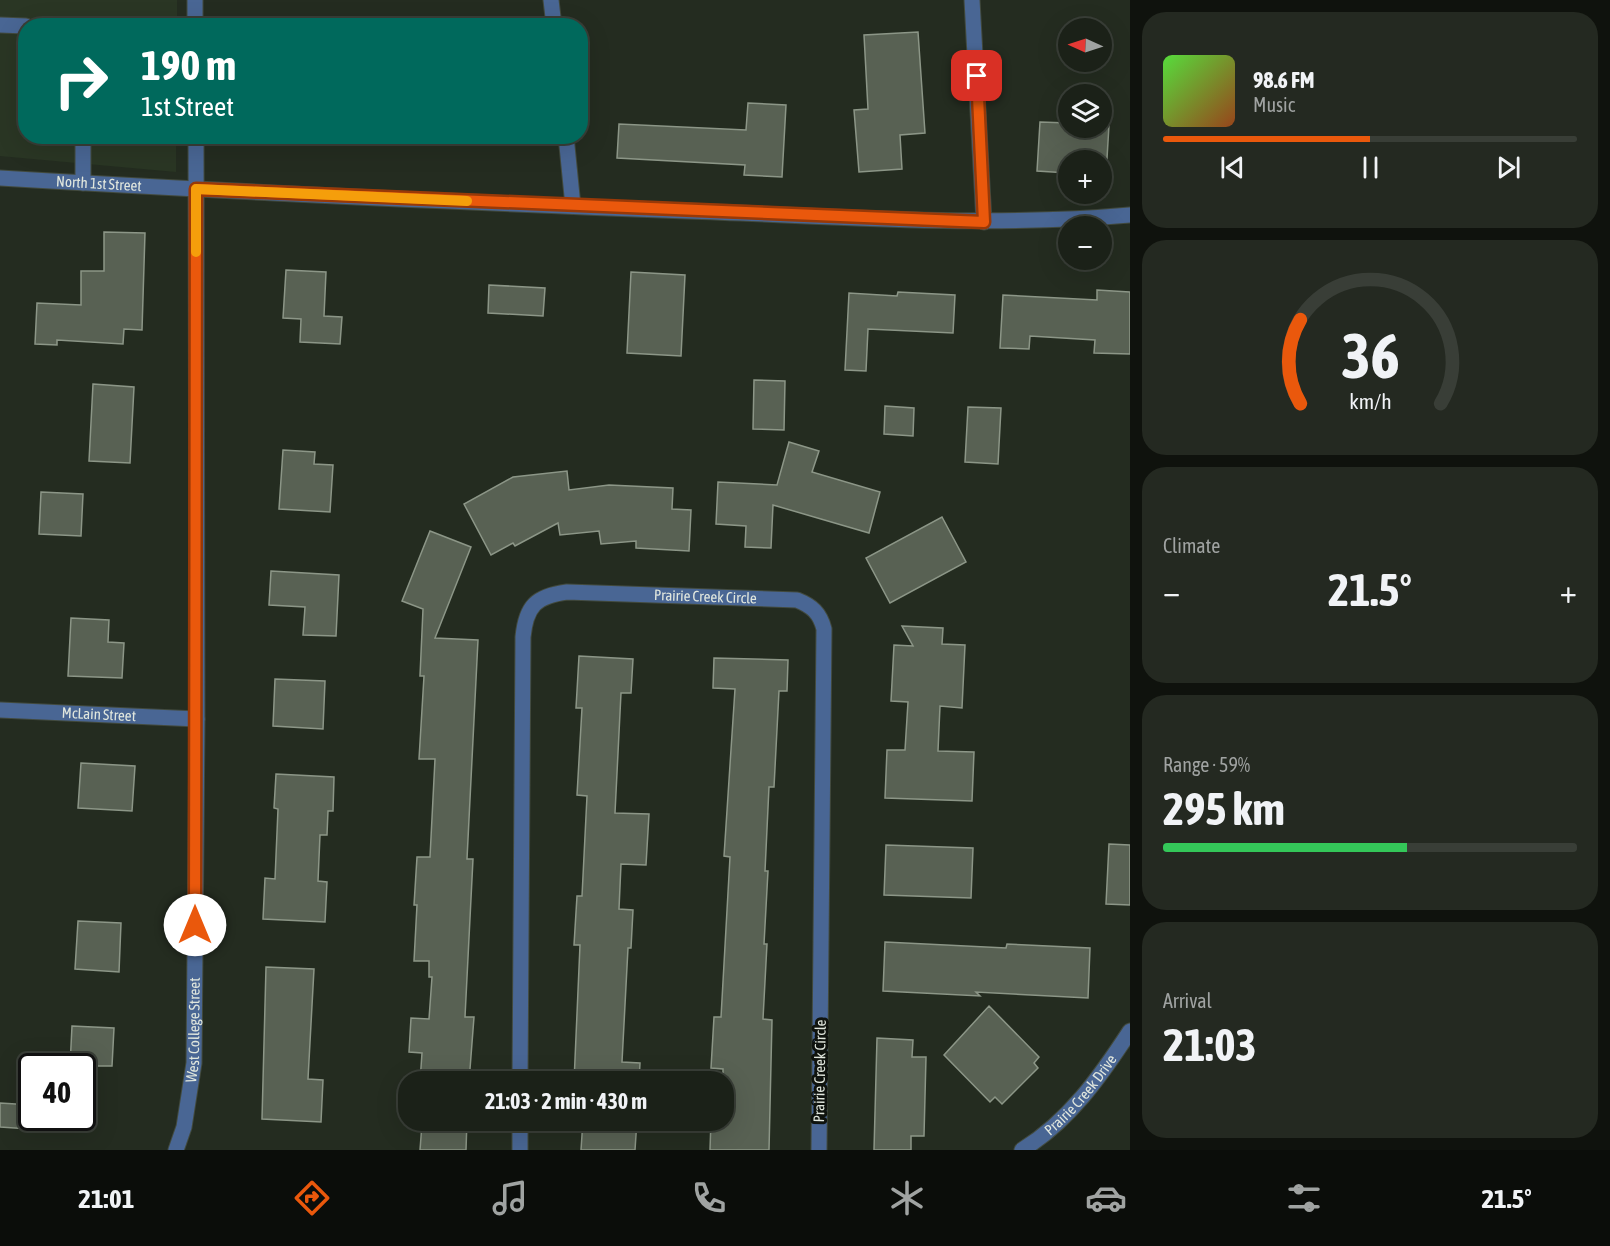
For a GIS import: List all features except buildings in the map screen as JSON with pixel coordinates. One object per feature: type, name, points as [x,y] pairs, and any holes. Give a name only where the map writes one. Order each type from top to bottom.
[{"type":"street","points":[[195,0],[195,18]]},
{"type":"street","points":[[552,0],[553,18]]},
{"type":"street","points":[[972,0],[984,222]]},
{"type":"street","points":[[0,25],[18,26]]},
{"type":"street","points":[[83,144],[83,183]]},
{"type":"street","name":"West College Street","points":[[176,1150],[184,1128],[194,1063],[197,719],[196,144]]},
{"type":"street","points":[[567,144],[573,206]]},
{"type":"street","name":"North 1st Street","points":[[0,178],[573,206],[984,222],[1130,215]]},
{"type":"street","name":"Prairie Creek Circle","points":[[520,1071],[523,637],[525,621],[531,608],[546,595],[567,592],[797,600],[809,605],[821,617],[824,629],[819,1150]]},
{"type":"street","name":"McLain Street","points":[[0,710],[197,719]]},
{"type":"street","name":"Prairie Creek Drive","points":[[1022,1150],[1055,1127],[1074,1108],[1130,1031]]},
{"type":"street","points":[[520,1131],[520,1150]]},
{"type":"shaded area","points":[[0,0],[177,0],[177,18],[18,18],[18,144],[176,144],[176,172],[0,156]]},
{"type":"slow traffic","points":[[196,252],[196,189],[467,201]]},
{"type":"route","points":[[195,925],[196,189],[984,222],[977,76]]}]
